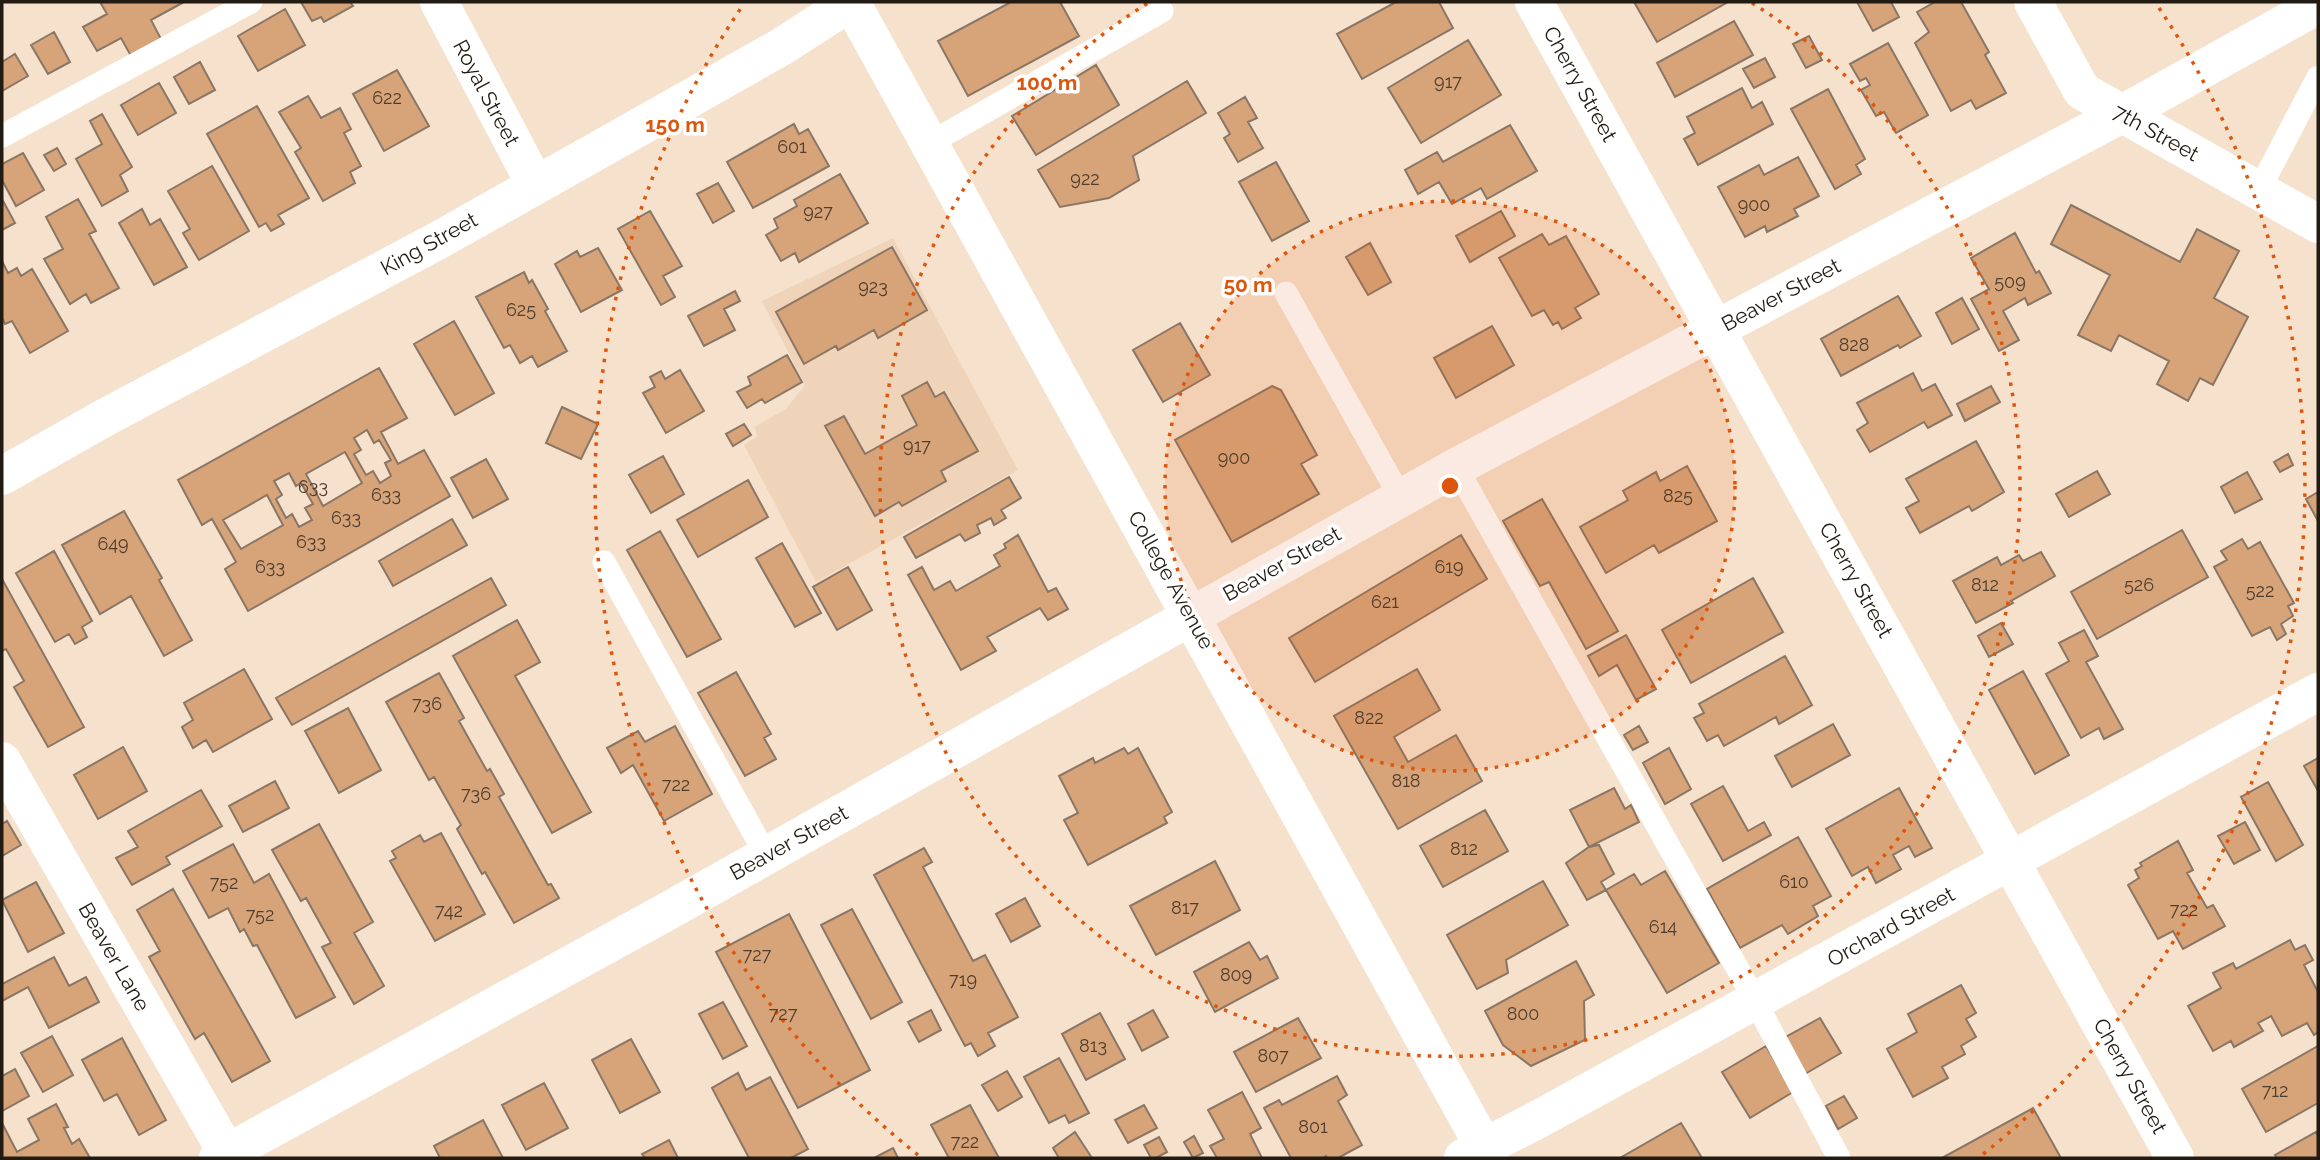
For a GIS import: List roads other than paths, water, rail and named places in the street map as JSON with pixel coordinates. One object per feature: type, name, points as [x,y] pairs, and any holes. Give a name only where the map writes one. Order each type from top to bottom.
[{"type":"street","name":"Royal Street","points":[[439,2],[535,184]]},
{"type":"street","name":"King Street","points":[[2,476],[104,418],[439,240],[781,47],[852,2]]},
{"type":"street","name":"College Avenue","points":[[852,2],[1191,615],[1479,1155]]},
{"type":"street","name":"Cherry Street","points":[[1534,2],[2175,1158]]},
{"type":"street","name":"7th Street","points":[[2033,2],[2082,91],[2318,224]]},
{"type":"street","name":"Beaver Street","points":[[223,1156],[668,911],[1456,467],[2122,114],[2318,5]]},
{"type":"street","name":"Orchard Street","points":[[1479,1155],[2318,692]]},
{"type":"street","name":"Beaver Lane","points":[[2,761],[223,1156]]},
{"type":"lane","points":[[2,136],[251,2]]},
{"type":"lane","points":[[930,144],[1162,11]]},
{"type":"lane","points":[[2259,190],[2318,78]]},
{"type":"lane","points":[[1286,293],[1401,498]]},
{"type":"lane","points":[[1456,467],[1755,1001],[1839,1158]]},
{"type":"lane","points":[[604,562],[766,855]]}]
